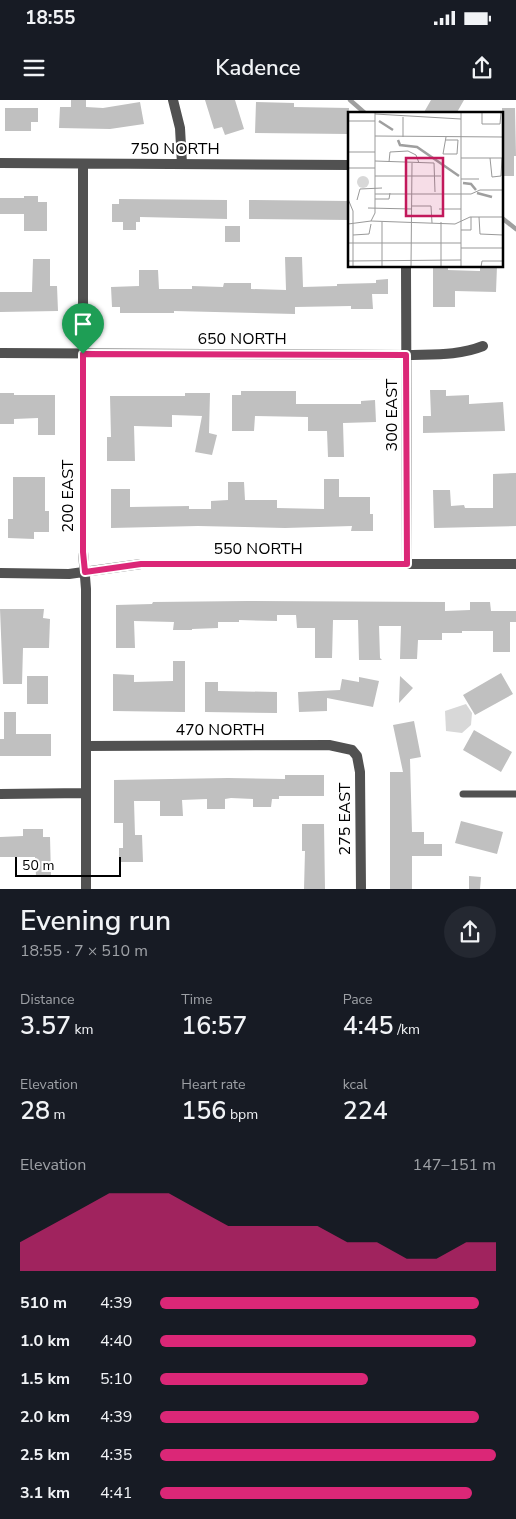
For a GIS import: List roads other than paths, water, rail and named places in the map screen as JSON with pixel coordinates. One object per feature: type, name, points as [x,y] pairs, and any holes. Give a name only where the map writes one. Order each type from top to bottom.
[{"type":"street","points":[[173,100],[180,128],[182,164]]},
{"type":"street","name":"750 NORTH","points":[[0,163],[348,165]]},
{"type":"street","name":"200 EAST","points":[[83,164],[83,552],[85,572],[86,889]]},
{"type":"street","name":"300 EAST","points":[[406,268],[407,564]]},
{"type":"street","name":"650 NORTH","points":[[0,353],[406,355],[460,353],[483,346]]},
{"type":"street","name":"550 NORTH","points":[[0,573],[85,572],[141,564],[516,564]]},
{"type":"street","name":"470 NORTH","points":[[86,746],[329,745],[352,750]]},
{"type":"street","name":"275 EAST","points":[[352,750],[357,756],[360,772],[361,889]]},
{"type":"street","points":[[0,794],[86,793]]},
{"type":"lane","points":[[463,794],[516,794]]},
{"type":"waterway","points":[[350,100],[364,112]]},
{"type":"waterway","points":[[504,220],[516,229]]}]
